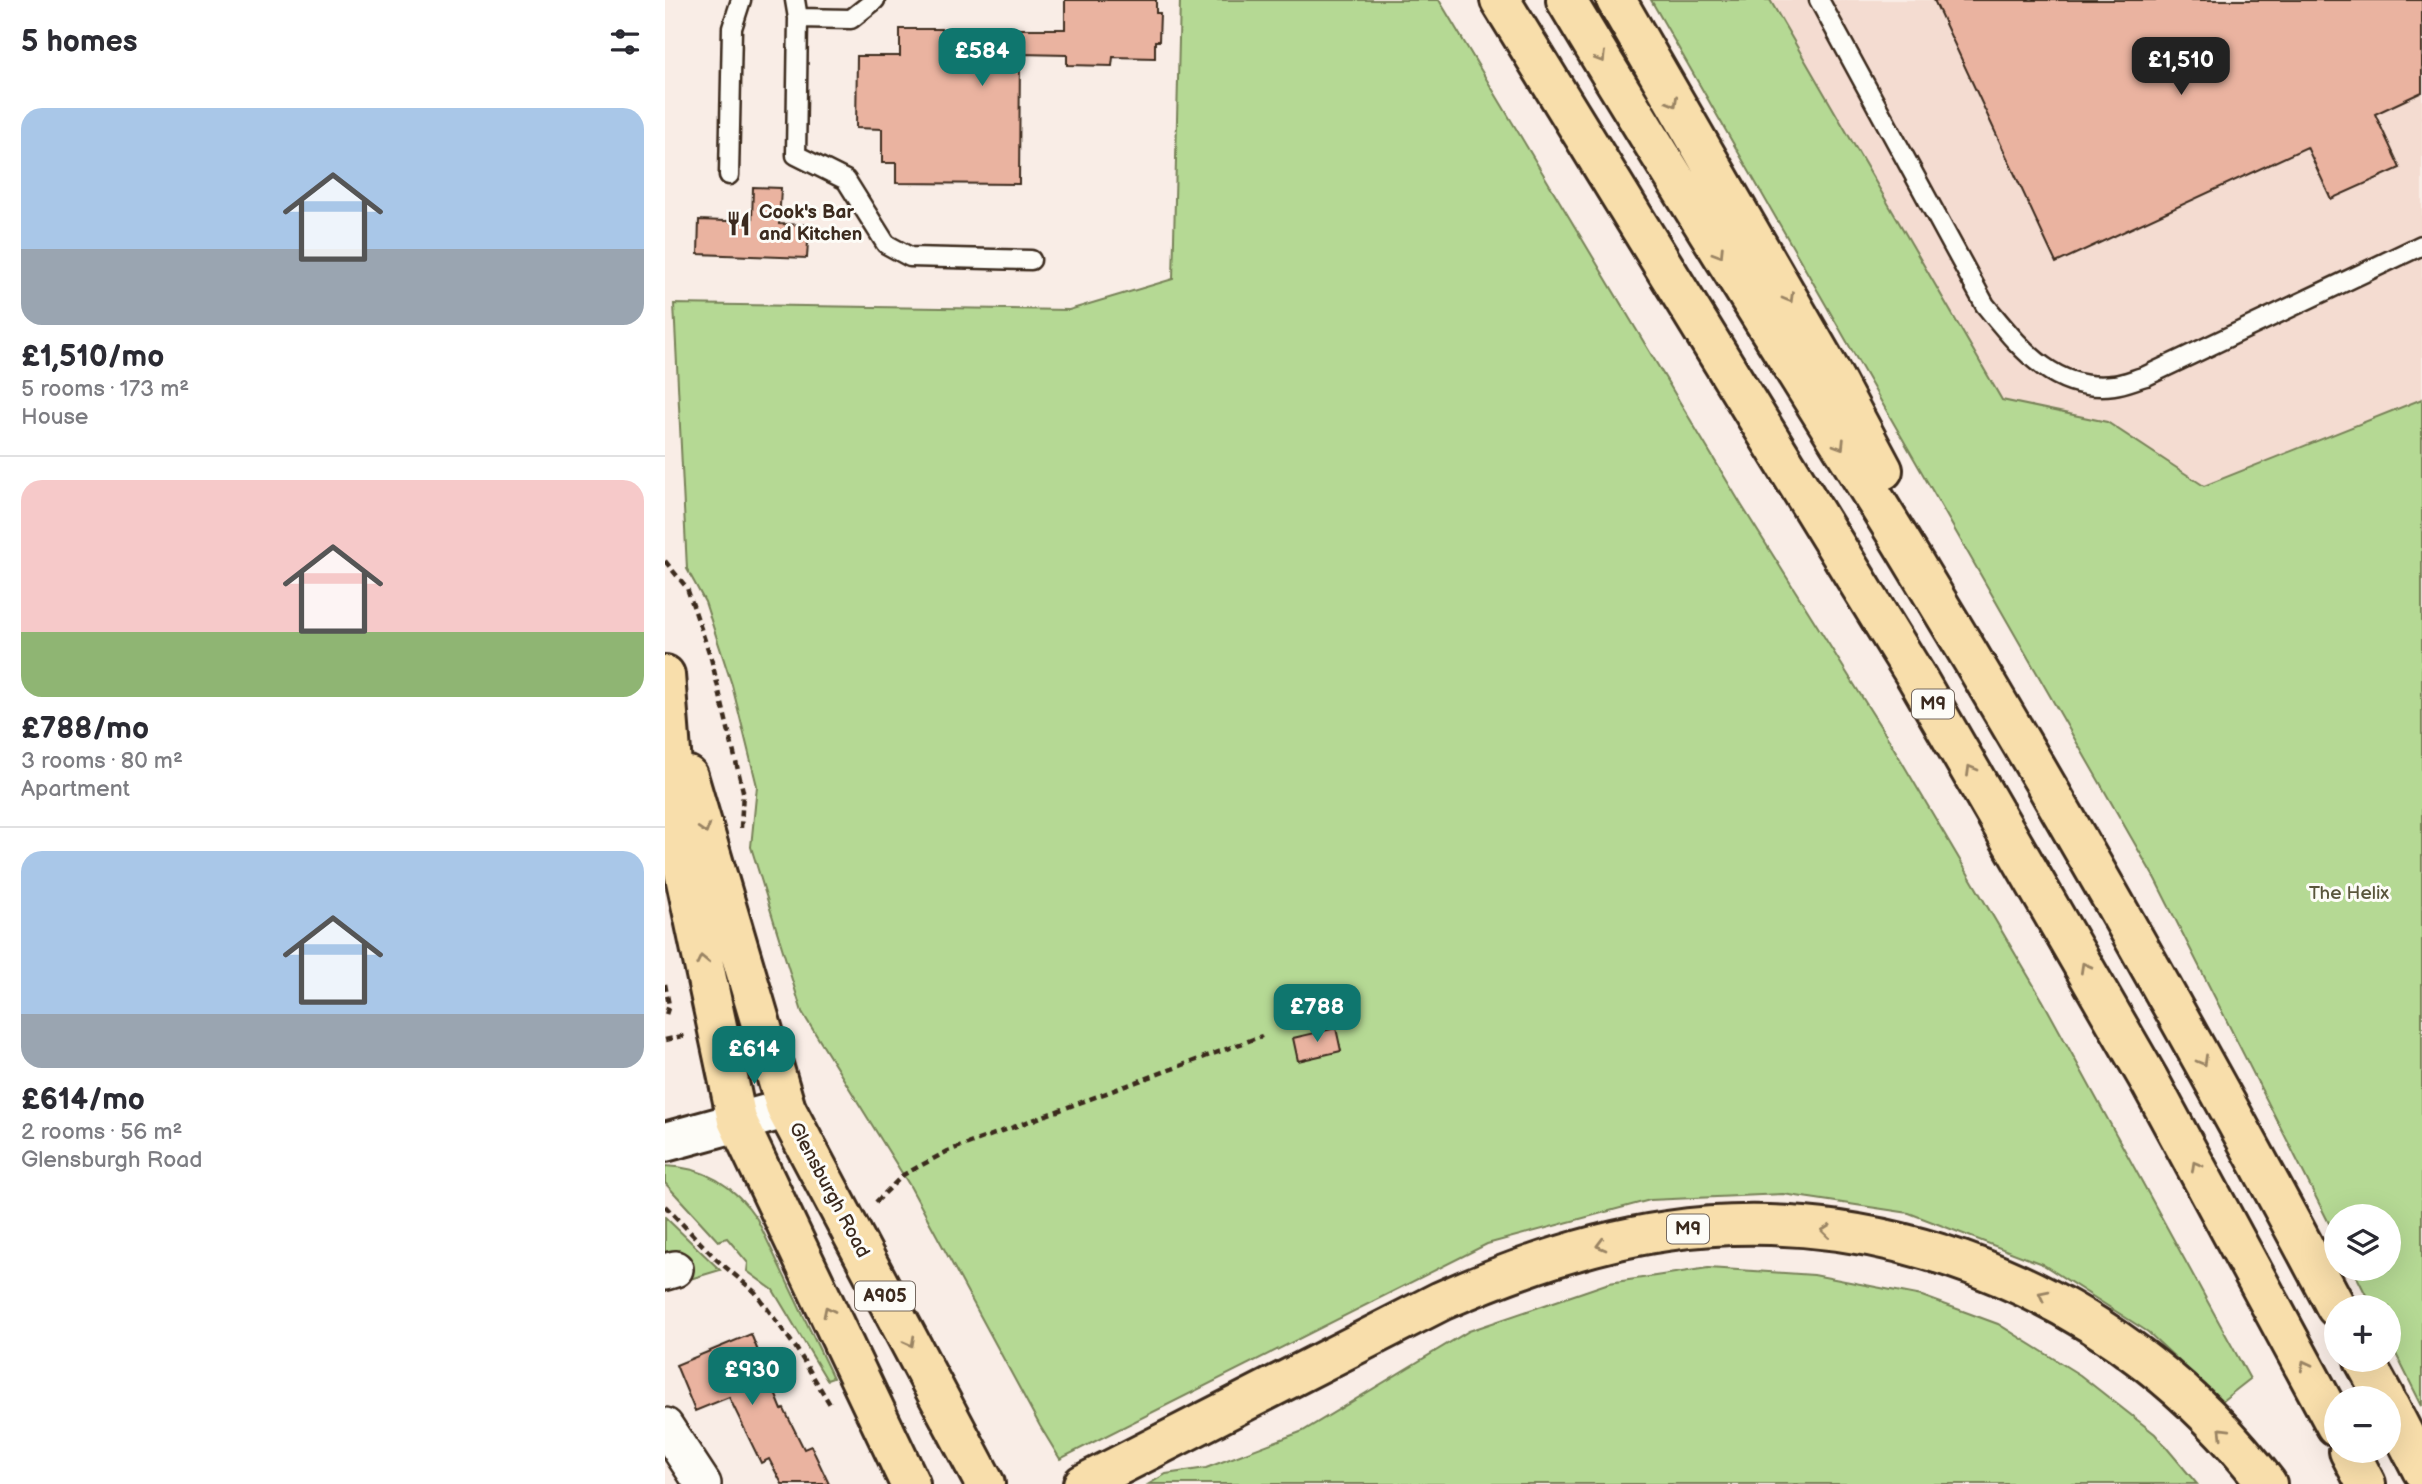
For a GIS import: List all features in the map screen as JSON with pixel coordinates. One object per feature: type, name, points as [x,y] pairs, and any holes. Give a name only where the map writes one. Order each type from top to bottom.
[{"type":"main road","name":"M9","points":[[1500,0],[1917,678],[2141,1066],[2324,1404]]},
{"type":"main road","points":[[1566,0],[1911,558],[2169,1002]]},
{"type":"main road","points":[[1616,0],[1829,369],[2329,1295]]},
{"type":"main road","name":"Glensburgh Road","points":[[665,674],[678,844],[737,1121],[911,1476]]},
{"type":"main road","name":"Glensburgh Road","points":[[670,717],[786,1109],[985,1484]]},
{"type":"main road","name":"M9","points":[[1083,1484],[1441,1301],[1487,1281],[1624,1239],[1667,1231],[1752,1226],[1835,1231],[1912,1246],[1981,1267],[2043,1295],[2103,1330],[2170,1382],[2232,1441],[2267,1484]]},
{"type":"main road","points":[[2401,1429],[2422,1470]]},
{"type":"main road","points":[[2355,1463],[2366,1484]]},
{"type":"street","points":[[665,1142],[786,1109]]},
{"type":"street","points":[[665,1426],[703,1484]]},
{"type":"lane","points":[[729,176],[732,28],[741,0]]},
{"type":"lane","points":[[875,0],[851,19],[796,9],[796,155],[846,180],[886,244],[910,257],[1031,260]]},
{"type":"lane","points":[[1819,0],[1985,305],[2022,349],[2048,372],[2078,384],[2113,385],[2146,376],[2422,246]]},
{"type":"path","points":[[665,984],[670,1005],[665,1018]]},
{"type":"path","points":[[846,1221],[868,1210],[903,1175],[948,1151],[1262,1035]]},
{"type":"path","points":[[665,1206],[717,1260],[755,1292],[796,1348],[837,1415]]},
{"type":"shaded area","points":[[1770,0],[2422,0],[2422,399],[2204,486],[2107,422],[2002,400]]},
{"type":"green space","points":[[1180,0],[1439,0],[1742,506],[1889,740],[2043,1001],[2250,1379],[2222,1401],[2148,1332],[2042,1264],[1909,1213],[1783,1194],[1650,1200],[1487,1244],[1060,1459],[910,1186],[802,1012],[751,847],[757,786],[732,685],[705,602],[687,569],[674,304],[1069,310],[1173,279]]},
{"type":"green space","name":"The Helix","points":[[1651,0],[1770,0],[2002,400],[2107,422],[2204,486],[2422,399],[2422,1406],[2401,1364],[2401,1295],[2366,1295],[2359,1281],[2401,1281],[2401,1204],[2324,1204],[2324,1213],[2155,879]]},
{"type":"green space","points":[[665,1166],[694,1170],[718,1180],[748,1207],[757,1219],[833,1378],[827,1380],[773,1290],[747,1271],[748,1263],[727,1238],[718,1241],[665,1183]]},
{"type":"green space","points":[[665,1217],[720,1270],[690,1279],[682,1253],[665,1251]]},
{"type":"green space","points":[[1708,1268],[1814,1275],[1922,1296],[1998,1324],[2080,1375],[2155,1434],[2197,1484],[1149,1484],[1166,1474],[1206,1468],[1303,1431],[1469,1331],[1609,1283]]},
{"type":"building","points":[[1065,0],[1156,0],[1156,13],[1160,13],[1155,58],[1113,57],[1112,66],[1067,65],[1067,55],[1020,54],[1019,184],[896,183],[896,163],[882,163],[882,129],[856,128],[857,56],[900,56],[900,29],[1065,29]]},
{"type":"building","points":[[1934,0],[2422,0],[2422,92],[2375,114],[2400,168],[2331,199],[2307,147],[2056,263]]},
{"type":"building","name":"Cook's Bar and Kitchen","points":[[753,187],[781,188],[779,224],[809,225],[807,258],[698,254],[699,220],[752,222]]},
{"type":"building","points":[[1336,1028],[1341,1051],[1298,1061],[1293,1038]]},
{"type":"building","points":[[751,1334],[782,1410],[784,1409],[804,1449],[811,1446],[829,1484],[782,1484],[769,1459],[761,1463],[729,1397],[695,1411],[676,1365]]},
{"type":"place","name":"Cook's Bar and Kitchen","points":[[739,223]]}]
